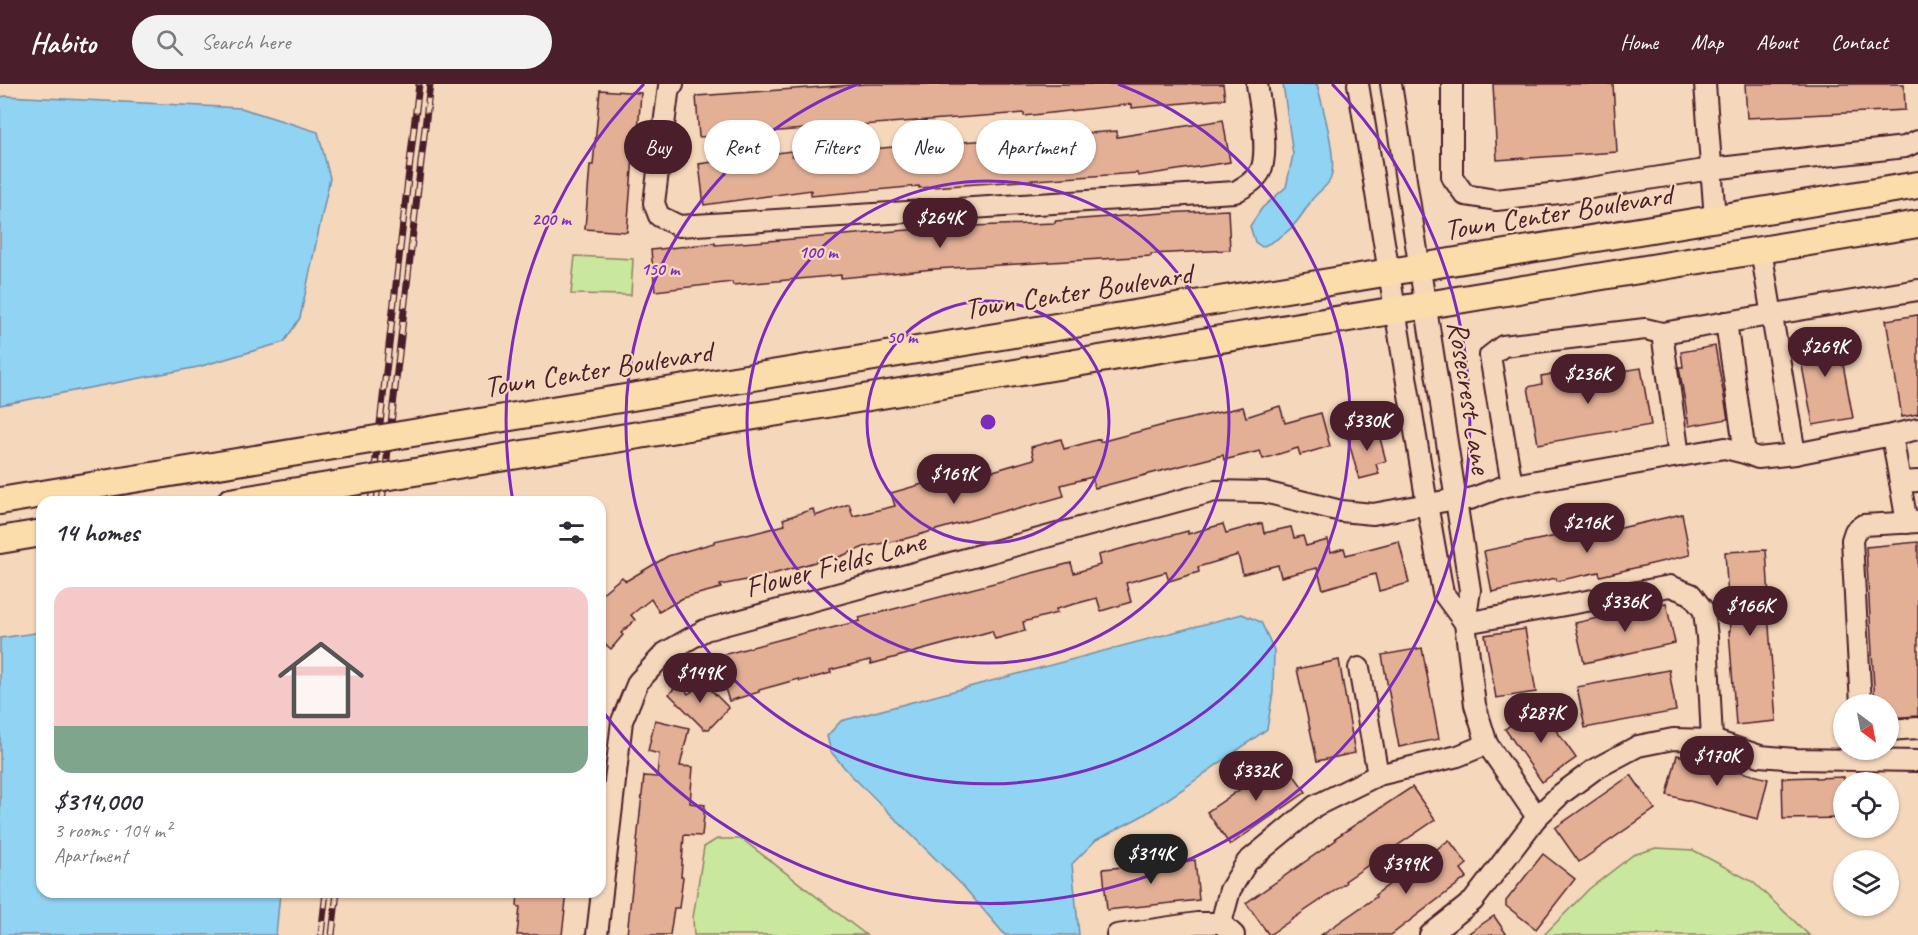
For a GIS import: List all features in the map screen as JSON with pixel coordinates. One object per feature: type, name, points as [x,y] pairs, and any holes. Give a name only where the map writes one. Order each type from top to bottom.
[{"type":"main road","name":"Town Center Boulevard","points":[[0,501],[1918,186]]},
{"type":"main road","points":[[267,496],[1918,224]]},
{"type":"main road","points":[[0,540],[36,534]]},
{"type":"street","points":[[673,84],[669,86],[654,203],[659,216],[679,226],[1235,192],[1249,184],[1261,171],[1265,152],[1257,84]]},
{"type":"street","name":"Rosecrest Lane","points":[[1358,84],[1443,593],[1465,623]]},
{"type":"street","name":"Rosecrest Lane","points":[[1391,84],[1470,590],[1465,623]]},
{"type":"street","points":[[1452,84],[1452,177],[1465,195],[1496,200],[1559,193],[1712,169],[1905,147],[1918,141]]},
{"type":"street","points":[[1705,84],[1715,219]]},
{"type":"street","points":[[1761,250],[1795,454]]},
{"type":"street","points":[[1512,485],[1490,357],[1503,346],[1645,329],[1662,333],[1918,290]]},
{"type":"street","points":[[1726,322],[1745,453]]},
{"type":"street","points":[[1662,333],[1678,456]]},
{"type":"street","name":"Flower Fields Lane","points":[[606,858],[622,721],[638,682],[665,653],[705,630],[1215,491],[1264,492],[1341,511],[1373,514],[1456,499],[1470,499],[1502,486],[1725,448],[1758,458],[1795,454],[1918,429]]},
{"type":"street","points":[[1860,694],[1852,540],[1855,531],[1863,525],[1913,522],[1909,481],[1892,435]]},
{"type":"street","points":[[1537,817],[1487,744],[1475,705],[1465,623],[1670,586],[1691,594],[1704,611],[1712,740]]},
{"type":"street","points":[[1359,668],[1378,775]]},
{"type":"street","points":[[1899,729],[1918,728]]},
{"type":"street","points":[[1430,935],[1473,901],[1537,817],[1561,794],[1595,769],[1638,746],[1673,739],[1712,740],[1760,756],[1795,759],[1918,761]]},
{"type":"street","points":[[1117,935],[1197,923],[1227,929],[1230,890],[1247,862],[1315,806],[1378,775],[1458,756],[1487,744]]},
{"type":"street","name":"Flower Fields Lane","points":[[597,935],[601,898]]},
{"type":"green space","points":[[575,256],[633,259],[631,295],[571,294]]},
{"type":"green space","points":[[717,839],[742,839],[866,935],[694,935],[693,918],[704,847]]},
{"type":"green space","points":[[1656,848],[1693,850],[1753,882],[1809,935],[1544,935],[1589,889],[1633,855]]},
{"type":"water","points":[[1283,84],[1317,84],[1329,133],[1332,172],[1328,183],[1313,198],[1291,228],[1262,247],[1255,242],[1250,226],[1262,208],[1286,187],[1293,155]]},
{"type":"water","points":[[0,97],[241,108],[318,132],[330,178],[300,318],[284,342],[198,367],[0,405]]},
{"type":"water","points":[[1242,614],[1261,622],[1274,650],[1273,692],[1267,729],[1142,816],[1096,840],[1072,864],[1079,935],[1005,935],[963,886],[850,774],[831,752],[827,736],[841,721]]},
{"type":"water","points":[[36,633],[36,898],[280,898],[276,935],[0,935],[0,638]]},
{"type":"building","points":[[866,84],[1223,84],[1225,99],[1132,108],[1132,104],[1024,116],[1024,113],[929,120],[892,120],[892,123],[880,124],[880,120],[792,120],[792,130],[780,131],[780,120],[704,120],[704,137],[699,137],[696,96]]},
{"type":"building","points":[[1493,84],[1613,84],[1617,152],[1497,160]]},
{"type":"building","points":[[1745,84],[1904,84],[1905,110],[1747,118]]},
{"type":"building","points":[[600,90],[641,93],[639,120],[624,120],[624,174],[632,174],[627,232],[585,229],[590,165],[593,165]]},
{"type":"building","points":[[1223,120],[1230,162],[1138,176],[1137,173],[919,188],[919,186],[811,196],[811,190],[704,205],[699,164],[704,163],[704,174],[780,174],[780,153],[791,151],[792,174],[880,174],[880,148],[892,147],[892,174],[964,174],[964,142],[976,141],[976,174],[1096,174],[1096,132],[1117,131],[1117,137]]},
{"type":"building","points":[[1228,210],[1230,250],[934,269],[841,278],[841,275],[733,285],[732,282],[655,291],[651,250],[715,243],[715,245],[947,227],[1055,223],[1055,221]]},
{"type":"building","points":[[1918,315],[1918,414],[1902,417],[1886,320]]},
{"type":"building","points":[[1837,332],[1853,418],[1813,425],[1797,339]]},
{"type":"building","points":[[1715,346],[1728,419],[1689,426],[1679,367],[1683,367],[1681,352]]},
{"type":"building","points":[[1641,368],[1651,425],[1538,444],[1528,387],[1542,384],[1541,376],[1566,372],[1568,380]]},
{"type":"building","points":[[1280,406],[1285,423],[1321,413],[1330,446],[1300,455],[1298,448],[1263,459],[1260,451],[1224,460],[1223,455],[1095,488],[1092,477],[1061,485],[1064,496],[904,539],[864,547],[834,559],[833,557],[762,577],[720,585],[721,588],[683,598],[659,612],[651,599],[631,615],[635,620],[621,633],[623,635],[611,649],[606,645],[606,590],[622,577],[626,581],[668,556],[714,543],[714,541],[785,525],[783,519],[813,509],[815,516],[849,504],[853,516],[895,506],[891,493],[926,483],[924,477],[954,468],[957,478],[992,467],[993,471],[1034,459],[1031,447],[1061,439],[1064,449],[1243,407],[1246,417]]},
{"type":"building","points":[[1377,427],[1386,461],[1376,464],[1379,474],[1359,479],[1347,435]]},
{"type":"building","points":[[1682,514],[1690,555],[1600,576],[1599,572],[1557,581],[1556,578],[1492,592],[1484,551],[1575,532],[1577,538]]},
{"type":"building","points":[[1262,523],[1264,533],[1291,527],[1294,538],[1303,536],[1306,546],[1328,540],[1331,552],[1344,548],[1346,555],[1399,541],[1409,583],[1379,591],[1375,574],[1323,589],[1317,568],[1281,577],[1278,565],[1243,574],[1238,555],[1198,567],[1199,572],[1169,581],[1166,572],[1126,583],[1131,602],[1101,611],[1097,598],[1056,609],[1057,613],[1023,622],[1025,631],[995,639],[992,631],[871,664],[870,660],[830,670],[831,673],[800,681],[799,679],[729,701],[715,657],[819,629],[819,631],[860,621],[859,618],[1071,563],[1074,573],[1100,565],[1098,555],[1188,531],[1188,534],[1223,524],[1226,533]]},
{"type":"building","points":[[1918,542],[1918,716],[1899,717],[1899,694],[1874,694],[1866,547]]},
{"type":"building","points":[[1766,550],[1776,721],[1736,725],[1725,552]]},
{"type":"building","points":[[1666,603],[1675,643],[1584,663],[1575,623]]},
{"type":"building","points":[[1525,629],[1536,692],[1496,698],[1485,635]]},
{"type":"building","points":[[1422,648],[1439,739],[1399,747],[1382,655]]},
{"type":"building","points":[[1339,660],[1355,753],[1317,761],[1297,669]]},
{"type":"building","points":[[1669,670],[1676,711],[1585,728],[1577,687]]},
{"type":"building","points":[[680,682],[688,694],[704,683],[729,708],[709,729],[704,729],[669,694]]},
{"type":"building","points":[[1539,706],[1576,758],[1542,782],[1505,729]]},
{"type":"building","points":[[655,720],[689,728],[680,766],[693,767],[690,803],[705,805],[702,836],[684,835],[681,877],[683,877],[679,908],[674,908],[670,935],[627,935],[644,776],[657,777],[659,754],[648,751]]},
{"type":"building","points":[[1677,755],[1768,779],[1758,819],[1667,795]]},
{"type":"building","points":[[1283,760],[1306,792],[1230,845],[1207,812]]},
{"type":"building","points":[[1631,775],[1655,809],[1579,862],[1555,828]]},
{"type":"building","points":[[1833,777],[1833,818],[1783,819],[1782,778]]},
{"type":"building","points":[[1412,787],[1435,820],[1269,935],[1246,903],[1336,840],[1335,838]]},
{"type":"building","points":[[1449,840],[1467,864],[1461,869],[1467,877],[1391,935],[1321,935],[1376,897],[1375,895]]},
{"type":"building","points":[[1543,854],[1575,879],[1536,929],[1506,906],[1506,901]]},
{"type":"building","points":[[1195,860],[1199,900],[1107,910],[1103,869]]},
{"type":"building","points":[[518,898],[566,898],[562,935],[517,935],[520,907],[517,906]]},
{"type":"building","points":[[1494,916],[1507,935],[1466,935]]},
{"type":"railway","points":[[372,496],[419,84]]},
{"type":"railway","points":[[383,496],[430,84]]},
{"type":"railway","points":[[321,935],[325,898]]},
{"type":"railway","points":[[332,935],[336,898]]}]
